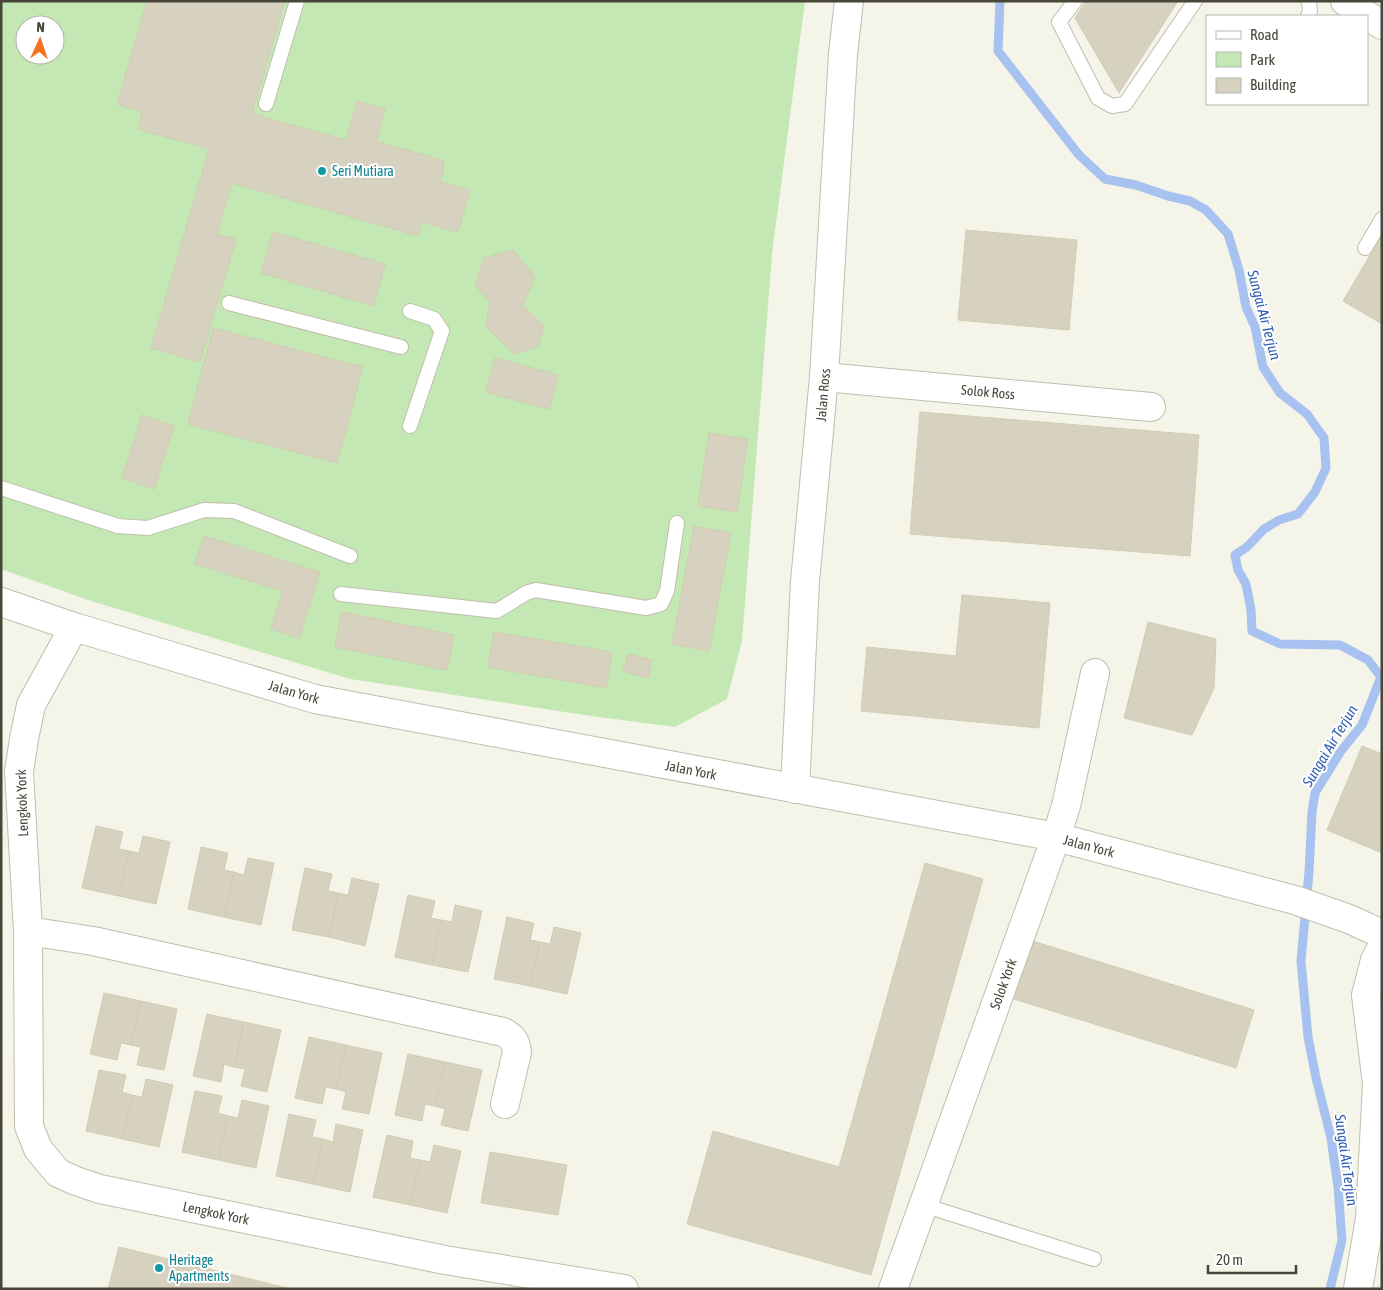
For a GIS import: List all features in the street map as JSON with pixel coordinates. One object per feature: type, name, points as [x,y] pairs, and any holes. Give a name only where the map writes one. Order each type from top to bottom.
[{"type":"street","name":"Jalan Ross","points":[[795,789],[805,582],[824,377],[843,54],[849,1]]},
{"type":"street","points":[[1345,1],[1367,15]]},
{"type":"street","points":[[1368,16],[1382,25]]},
{"type":"street","name":"Solok Ross","points":[[824,377],[1151,407]]},
{"type":"street","name":"Jalan York","points":[[1,602],[74,627],[315,699],[1056,837],[1295,900],[1349,919],[1382,934]]},
{"type":"street","name":"Lengkok York","points":[[74,627],[31,705],[19,772],[28,931],[29,1126],[38,1149],[58,1173],[100,1190],[445,1260],[620,1288]]},
{"type":"street","name":"Solok York","points":[[893,1289],[1056,837],[1066,806],[1095,673]]},
{"type":"street","points":[[28,931],[93,940],[504,1032],[512,1036],[517,1052],[505,1104]]},
{"type":"street","points":[[1358,1289],[1370,1218],[1377,1084],[1366,995],[1375,960],[1382,947]]},
{"type":"lane","points":[[266,104],[297,1]]},
{"type":"lane","points":[[1075,1],[1059,22],[1098,98],[1112,106],[1125,104],[1195,1]]},
{"type":"lane","points":[[1308,15],[1309,1]]},
{"type":"lane","points":[[1364,248],[1382,219]]},
{"type":"lane","points":[[229,303],[401,347]]},
{"type":"lane","points":[[410,312],[434,319],[442,331],[410,426]]},
{"type":"lane","points":[[1,488],[118,526],[148,528],[204,510],[234,511],[350,556]]},
{"type":"lane","points":[[341,594],[497,611],[526,593],[536,590],[646,608],[661,604],[667,590],[677,523]]},
{"type":"lane","points":[[923,1205],[1094,1259]]},
{"type":"green space","name":"Seri Mutiara","points":[[1,1],[805,1],[772,254],[742,641],[727,699],[675,727],[350,679],[91,601],[1,569]]},
{"type":"building","name":"Seri Mutiara","points":[[147,1],[285,1],[252,114],[346,140],[357,101],[385,109],[376,141],[444,161],[441,182],[470,190],[458,232],[422,222],[418,236],[232,183],[217,234],[236,239],[200,362],[151,348],[209,149],[138,129],[142,112],[117,104]]},
{"type":"building","points":[[1086,1],[1178,1],[1119,93],[1075,18]]},
{"type":"building","points":[[966,230],[1077,240],[1069,330],[958,320]]},
{"type":"building","points":[[273,232],[385,264],[374,306],[261,273]]},
{"type":"building","points":[[1382,235],[1382,324],[1343,301]]},
{"type":"building","points":[[513,250],[535,277],[523,305],[544,326],[538,346],[514,354],[486,327],[490,302],[475,285],[484,258]]},
{"type":"building","points":[[213,328],[363,367],[337,463],[188,424]]},
{"type":"building","points":[[495,358],[558,375],[549,409],[486,392]]},
{"type":"building","points":[[920,412],[1199,435],[1190,556],[910,534]]},
{"type":"building","points":[[142,415],[174,426],[154,489],[122,478]]},
{"type":"building","points":[[709,433],[748,439],[737,512],[698,506]]},
{"type":"building","points":[[694,526],[731,533],[709,651],[672,644]]},
{"type":"building","points":[[204,536],[320,572],[299,638],[271,629],[283,591],[195,564]]},
{"type":"building","points":[[962,595],[1050,603],[1039,728],[861,711],[867,647],[956,656]]},
{"type":"building","points":[[342,612],[454,635],[447,670],[335,647]]},
{"type":"building","points":[[1148,622],[1216,639],[1214,688],[1192,735],[1124,718]]},
{"type":"building","points":[[494,632],[612,652],[606,688],[488,667]]},
{"type":"building","points":[[628,654],[652,660],[648,678],[623,671]]},
{"type":"building","points":[[1362,746],[1382,754],[1382,853],[1327,830]]},
{"type":"building","points":[[96,826],[123,832],[119,849],[129,851],[119,896],[82,888]]},
{"type":"building","points":[[143,836],[170,842],[156,904],[119,896],[129,851],[139,853]]},
{"type":"building","points":[[201,847],[228,853],[224,870],[234,872],[224,917],[188,909]]},
{"type":"building","points":[[248,858],[274,863],[261,925],[224,917],[234,872],[244,875]]},
{"type":"building","points":[[925,863],[983,879],[871,1275],[687,1224],[713,1131],[839,1167]]},
{"type":"building","points":[[305,868],[332,874],[328,891],[338,893],[329,937],[292,930]]},
{"type":"building","points":[[352,878],[379,884],[365,946],[329,937],[338,893],[348,895]]},
{"type":"building","points":[[408,895],[435,901],[431,918],[441,920],[432,965],[395,957]]},
{"type":"building","points":[[455,905],[482,911],[468,972],[432,965],[441,920],[452,922]]},
{"type":"building","points":[[507,917],[534,923],[530,940],[540,942],[530,986],[494,979]]},
{"type":"building","points":[[554,927],[581,933],[567,994],[530,986],[540,942],[550,944]]},
{"type":"building","points":[[1023,938],[1254,1010],[1236,1068],[1004,996]]},
{"type":"building","points":[[104,993],[141,1001],[131,1045],[121,1043],[117,1060],[90,1054]]},
{"type":"building","points":[[141,1001],[177,1009],[164,1070],[137,1065],[141,1047],[131,1045]]},
{"type":"building","points":[[207,1014],[244,1022],[234,1067],[224,1064],[221,1082],[193,1076]]},
{"type":"building","points":[[244,1022],[281,1030],[267,1092],[241,1086],[245,1069],[234,1067]]},
{"type":"building","points":[[309,1037],[346,1045],[336,1089],[326,1087],[322,1104],[295,1098]]},
{"type":"building","points":[[346,1045],[382,1053],[369,1114],[342,1109],[346,1092],[336,1089]]},
{"type":"building","points":[[408,1054],[445,1062],[435,1106],[425,1104],[422,1121],[395,1115]]},
{"type":"building","points":[[445,1062],[482,1070],[468,1131],[441,1125],[445,1109],[435,1106]]},
{"type":"building","points":[[99,1070],[126,1075],[122,1092],[132,1095],[123,1139],[86,1131]]},
{"type":"building","points":[[146,1079],[173,1085],[159,1147],[123,1139],[132,1095],[142,1097]]},
{"type":"building","points":[[195,1091],[222,1096],[218,1113],[228,1116],[218,1160],[182,1152]]},
{"type":"building","points":[[242,1100],[269,1106],[256,1168],[218,1160],[228,1116],[238,1118]]},
{"type":"building","points":[[289,1114],[316,1120],[312,1137],[323,1139],[313,1184],[276,1176]]},
{"type":"building","points":[[336,1124],[363,1130],[350,1192],[313,1184],[323,1139],[333,1142]]},
{"type":"building","points":[[387,1135],[413,1141],[410,1158],[420,1160],[410,1205],[373,1197]]},
{"type":"building","points":[[434,1145],[461,1151],[447,1213],[410,1205],[420,1160],[430,1162]]},
{"type":"building","points":[[490,1152],[567,1165],[558,1215],[481,1203]]},
{"type":"building","name":"Heritage Apartments","points":[[119,1247],[291,1289],[108,1289]]},
{"type":"waterway","name":"Sungai Air Terjun","points":[[1000,1],[998,51],[1079,155],[1105,179],[1136,185],[1190,201],[1206,210],[1228,234],[1239,270],[1246,307],[1255,327],[1263,367],[1280,393],[1307,414],[1324,438],[1326,468],[1315,492],[1298,514],[1279,520],[1264,529],[1247,547],[1235,555],[1238,570],[1246,584],[1251,610],[1252,631],[1280,644],[1340,645],[1368,660],[1381,677],[1362,725],[1341,751],[1315,793],[1312,812],[1301,961],[1308,1037],[1331,1138],[1338,1187],[1342,1240],[1330,1289]]},
{"type":"place","name":"Seri Mutiara","points":[[322,171]]},
{"type":"place","name":"Heritage Apartments","points":[[159,1268]]}]
